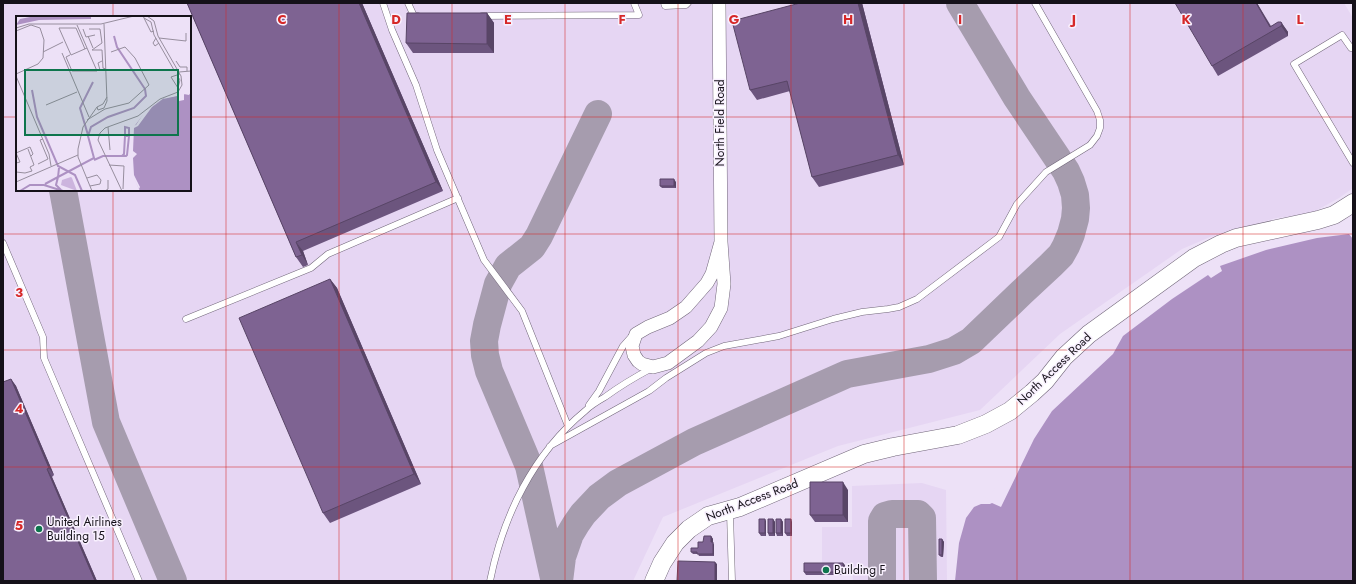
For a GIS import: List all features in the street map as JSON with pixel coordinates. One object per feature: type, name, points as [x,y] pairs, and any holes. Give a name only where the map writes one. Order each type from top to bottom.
[{"type":"street","name":"North Field Road","points":[[654,367],[668,363],[698,342],[711,327],[720,308],[724,284],[721,242],[719,3]]},
{"type":"street","name":"North Access Road","points":[[654,581],[665,558],[682,535],[708,516],[755,501],[871,452],[958,435],[986,424],[1010,411],[1032,393],[1045,381],[1064,357],[1089,334],[1194,258],[1236,238],[1318,220],[1334,215],[1353,203]]},
{"type":"street","name":"North Field Road","points":[[636,334],[670,318],[686,307],[712,274],[721,242]]},
{"type":"street","points":[[636,334],[632,346],[634,356],[642,364],[654,367]]},
{"type":"lane","points":[[383,3],[392,30],[416,85],[438,150],[484,260],[522,311],[568,426]]},
{"type":"lane","points":[[408,3],[414,16],[422,16]]},
{"type":"lane","points":[[474,16],[639,15],[634,3]]},
{"type":"lane","points":[[664,3],[665,6],[686,5],[688,3]]},
{"type":"lane","points":[[550,446],[649,391],[666,378],[706,353],[724,346],[778,336],[833,319],[862,312],[888,310],[917,299],[999,237],[1017,204],[1046,172],[1090,145],[1097,136],[1100,128],[1100,120],[1097,111],[1035,3]]},
{"type":"lane","points":[[1352,48],[1342,35],[1294,64],[1353,163]]},
{"type":"lane","points":[[186,319],[311,268],[328,254],[458,198]]},
{"type":"lane","points":[[3,243],[43,337],[44,358],[139,581]]},
{"type":"lane","points":[[586,410],[599,391],[623,346],[628,339],[636,334]]},
{"type":"lane","points":[[490,581],[500,540],[511,511],[531,473],[550,446],[568,426],[586,410],[628,381],[654,367]]},
{"type":"lane","points":[[730,510],[732,581]]},
{"type":"shaded area","points":[[3,3],[1344,3],[1353,18],[1353,188],[1339,198],[1310,214],[1276,218],[1210,237],[1182,249],[1060,334],[980,410],[838,446],[663,517],[633,581],[3,581]]},
{"type":"shaded area","points":[[1353,227],[1353,581],[950,581],[953,523],[970,501],[989,501],[1074,366],[1217,261]]},
{"type":"shaded area","points":[[922,483],[946,490],[947,581],[853,581],[852,563],[822,563],[822,527],[852,527],[852,486]]},
{"type":"pier","points":[[1353,225],[1353,239],[1349,234],[1317,238],[1266,250],[1220,266],[1222,271],[1211,278],[1208,275],[1172,299],[1123,336],[1113,354],[1052,411],[1034,439],[1001,507],[992,503],[981,504],[974,507],[966,518],[959,543],[955,581],[948,581],[951,523],[954,515],[969,499],[977,496],[980,498],[982,496],[988,499],[1039,412],[1072,365],[1097,341],[1204,266],[1234,249],[1262,240]]},
{"type":"building","points":[[187,3],[359,3],[436,182],[296,242],[302,255],[296,257]]},
{"type":"building","points":[[800,3],[858,3],[898,155],[812,177],[787,81],[750,90],[732,21]]},
{"type":"building","points":[[1175,3],[1256,3],[1270,27],[1278,22],[1281,22],[1282,24],[1281,26],[1212,66]]},
{"type":"building","points":[[407,13],[487,13],[487,44],[406,43]]},
{"type":"building","points":[[660,179],[674,179],[674,186],[660,186]]},
{"type":"building","points":[[330,279],[414,474],[323,513],[239,318]]},
{"type":"building","name":"United Airlines Building 15","points":[[11,379],[49,468],[47,469],[95,581],[3,581],[3,382]]},
{"type":"building","points":[[810,482],[843,482],[843,515],[810,515]]},
{"type":"building","points":[[759,519],[765,519],[765,533],[759,533]]},
{"type":"building","points":[[768,519],[773,519],[773,533],[768,533]]},
{"type":"building","points":[[776,519],[781,519],[781,533],[776,533]]},
{"type":"building","points":[[785,519],[791,519],[791,533],[785,533]]},
{"type":"building","points":[[704,536],[711,536],[711,542],[713,542],[713,554],[697,554],[697,552],[691,552],[691,548],[698,548],[698,542],[703,542]]},
{"type":"building","points":[[939,539],[942,539],[942,555],[939,555]]},
{"type":"building","points":[[678,561],[715,562],[715,581],[677,581]]},
{"type":"building","name":"Building F","points":[[804,563],[843,563],[843,572],[804,572]]},
{"type":"taxiway","points":[[559,581],[562,557],[570,534],[576,524],[599,497],[618,483],[694,442],[847,374],[929,359],[954,351],[971,341],[1061,255],[1071,234],[1075,219],[1075,195],[1071,182],[1066,171],[1017,98],[960,3]]},
{"type":"taxiway","points":[[554,578],[529,466],[489,371],[485,355],[484,341],[498,284],[508,266],[532,247],[539,236],[598,114]]},
{"type":"taxiway","points":[[63,191],[106,422],[173,581]]},
{"type":"taxiway","points":[[882,581],[882,521],[885,516],[892,514],[918,514],[922,518],[923,581]]},
{"type":"place","name":"United Airlines Building 15","points":[[39,529]]},
{"type":"place","name":"Building F","points":[[826,570]]}]
